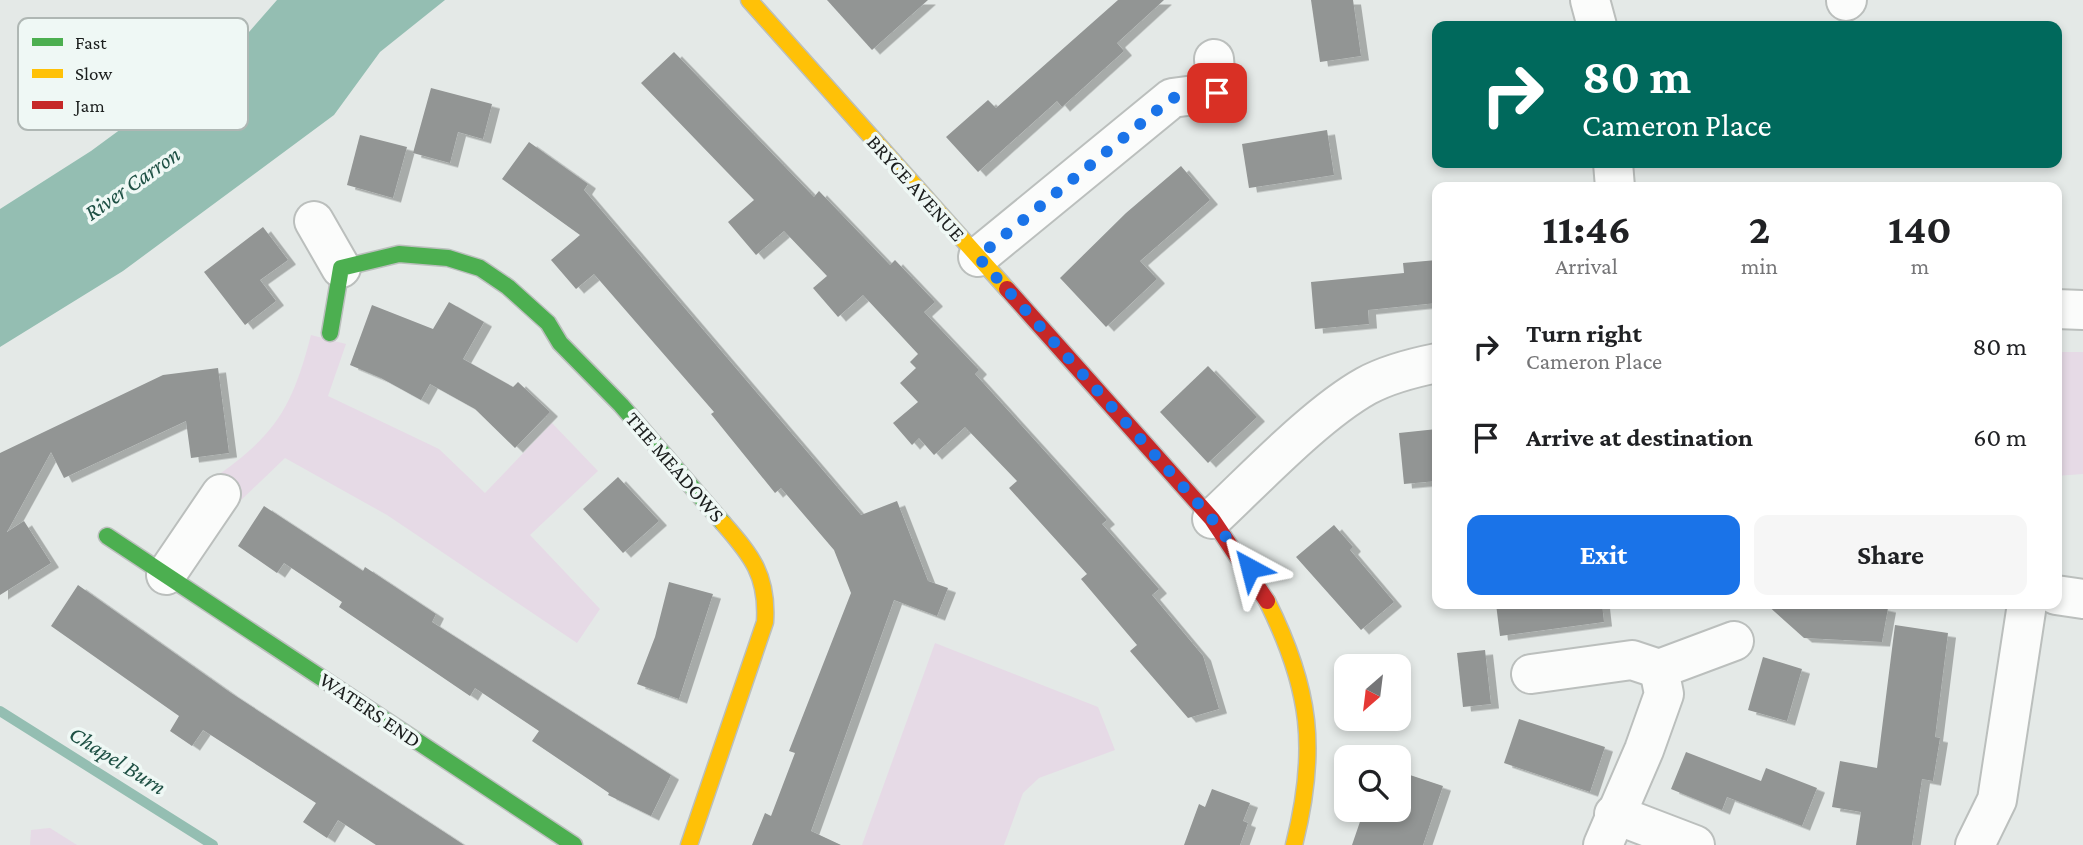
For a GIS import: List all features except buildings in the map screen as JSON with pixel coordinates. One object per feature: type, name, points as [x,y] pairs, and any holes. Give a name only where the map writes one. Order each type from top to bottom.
[{"type":"street","name":"BRYCE AVENUE","points":[[749,0],[1212,519],[1250,568],[1277,621],[1303,686],[1310,733],[1308,782],[1294,845]]},
{"type":"street","points":[[1590,0],[1596,21]]},
{"type":"street","points":[[978,257],[1172,98],[1217,93],[1213,60]]},
{"type":"street","points":[[314,221],[341,268],[330,333]]},
{"type":"street","name":"THE MEADOWS","points":[[341,268],[399,254],[448,258],[481,268],[508,287],[548,323],[560,343],[621,405],[744,547],[760,571],[768,593],[765,622],[689,845]]},
{"type":"street","points":[[2062,309],[2083,310]]},
{"type":"street","points":[[1212,519],[1332,410],[1365,387],[1402,371],[1432,364]]},
{"type":"street","points":[[166,575],[221,494]]},
{"type":"street","name":"WATERS END","points":[[107,536],[574,845]]},
{"type":"street","points":[[2062,596],[2083,599]]},
{"type":"street","points":[[1975,845],[1997,800],[2026,609]]},
{"type":"street","points":[[1531,674],[1632,660],[1660,669],[1734,641]]},
{"type":"street","points":[[1660,669],[1664,694],[1644,750],[1609,829],[1695,845]]},
{"type":"shaded area","points":[[311,335],[346,344],[328,396],[439,449],[485,493],[552,423],[598,471],[530,535],[600,609],[577,643],[387,515],[285,458],[239,502],[211,480],[251,449],[278,419],[296,383]]},
{"type":"shaded area","points":[[2062,352],[2083,352],[2083,474],[2062,476]]},
{"type":"shaded area","points":[[935,643],[1098,707],[1115,750],[1039,778],[1023,793],[1004,845],[862,845]]},
{"type":"shaded area","points":[[49,828],[77,845],[30,845],[31,830]]},
{"type":"water","name":"River Carron","points":[[277,0],[445,0],[380,52],[334,115],[123,271],[0,347],[0,209],[120,130],[248,130],[248,33]]},
{"type":"waterway","name":"Chapel Burn","points":[[0,711],[213,845]]},
{"type":"traffic: fast","points":[[330,333],[341,268],[399,254],[448,258],[480,268],[508,287],[548,323],[560,343],[621,405],[723,523]]},
{"type":"traffic: fast","points":[[107,536],[574,845]]},
{"type":"traffic: slow","points":[[749,0],[1007,289]]},
{"type":"traffic: slow","points":[[689,845],[765,622],[761,579],[750,557],[723,523]]},
{"type":"traffic: slow","points":[[1267,601],[1293,663],[1306,720],[1306,779],[1294,845]]},
{"type":"traffic: jam","points":[[1007,289],[1212,519],[1267,601]]},
{"type":"route","points":[[1217,93],[1172,98],[978,257],[1212,519],[1250,568]]}]
